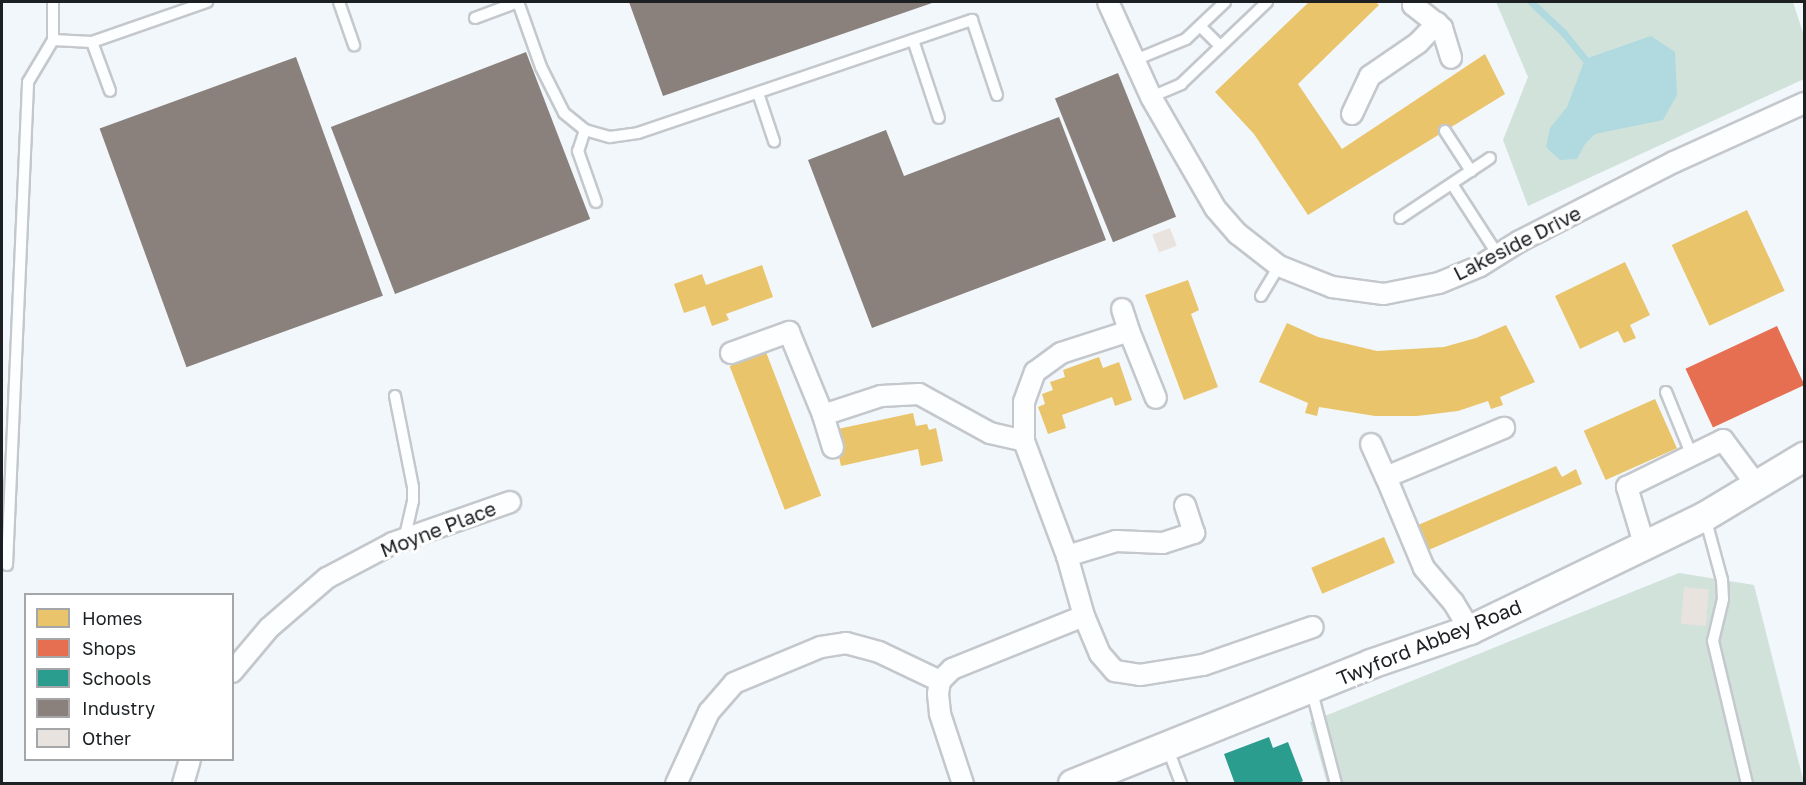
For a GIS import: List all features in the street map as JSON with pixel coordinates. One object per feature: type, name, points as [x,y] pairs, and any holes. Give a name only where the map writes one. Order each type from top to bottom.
[{"type":"street","name":"Lakeside Drive","points":[[1108,2],[1151,97],[1215,208],[1238,234],[1279,266],[1332,287],[1384,294],[1439,283],[1480,266],[1674,162],[1804,105]]},
{"type":"street","points":[[1413,2],[1442,27],[1451,58]]},
{"type":"street","points":[[1352,114],[1370,76],[1418,43],[1437,23]]},
{"type":"street","points":[[1122,309],[1156,398]]},
{"type":"street","points":[[1129,331],[1061,354],[1035,372],[1024,402],[1024,441],[1067,556],[1083,616],[1100,654],[1115,671],[1140,675],[1203,665],[1313,627]]},
{"type":"street","points":[[731,353],[789,332],[823,415],[833,447]]},
{"type":"street","points":[[823,415],[881,396],[919,394],[990,433],[1024,441]]},
{"type":"street","points":[[1386,477],[1504,428]]},
{"type":"street","points":[[1645,547],[1627,487],[1723,440],[1758,487]]},
{"type":"street","points":[[1371,444],[1424,568],[1453,602],[1470,630]]},
{"type":"street","name":"Twyford Abbey Road","points":[[1073,783],[1371,664],[1470,630],[1704,517],[1804,458]]},
{"type":"street","name":"Moyne Place","points":[[234,670],[268,628],[327,578],[404,539],[510,502]]},
{"type":"street","points":[[1067,556],[1116,541],[1163,543],[1194,533],[1185,505]]},
{"type":"street","points":[[963,783],[940,714],[938,694],[940,681],[952,669],[1083,616]]},
{"type":"street","points":[[676,783],[709,712],[734,683],[788,659],[821,647],[846,643],[879,652],[940,681]]},
{"type":"street","points":[[183,783],[189,761]]},
{"type":"lane","points":[[7,566],[28,82],[53,40],[53,2]]},
{"type":"lane","points":[[53,40],[92,42],[207,2]]},
{"type":"lane","points":[[339,2],[354,45]]},
{"type":"lane","points":[[475,18],[518,2],[541,67],[564,113],[585,130],[610,137],[638,133],[972,20],[997,95]]},
{"type":"lane","points":[[1135,60],[1186,39],[1225,2]]},
{"type":"lane","points":[[1151,97],[1181,84],[1267,2]]},
{"type":"lane","points":[[1200,26],[1220,46]]},
{"type":"lane","points":[[913,40],[939,118]]},
{"type":"lane","points":[[92,42],[110,90]]},
{"type":"lane","points":[[758,93],[774,141]]},
{"type":"lane","points":[[585,130],[578,151],[596,202]]},
{"type":"lane","points":[[1445,130],[1471,171]]},
{"type":"lane","points":[[1400,218],[1490,159]]},
{"type":"lane","points":[[1452,184],[1498,255]]},
{"type":"lane","points":[[1261,296],[1279,266]]},
{"type":"lane","points":[[1666,392],[1692,456]]},
{"type":"lane","points":[[394,396],[413,487],[413,501],[404,539]]},
{"type":"lane","points":[[1704,517],[1722,580],[1723,599],[1713,641],[1747,783]]},
{"type":"lane","points":[[1311,688],[1336,783]]},
{"type":"lane","points":[[1166,744],[1180,783]]},
{"type":"shaded area","points":[[1496,2],[1793,2],[1804,36],[1804,79],[1528,206],[1503,140],[1528,77]]},
{"type":"shaded area","points":[[1679,573],[1754,585],[1804,783],[1327,783],[1310,722]]},
{"type":"water","points":[[1651,36],[1675,52],[1677,95],[1663,120],[1595,134],[1585,144],[1577,159],[1560,160],[1546,147],[1550,128],[1567,107],[1585,59]]},
{"type":"building: Homes","points":[[1309,2],[1376,2],[1379,5],[1298,84],[1342,149],[1485,54],[1505,94],[1308,215],[1254,134],[1215,92]]},
{"type":"building: Homes","points":[[1747,210],[1785,291],[1709,326],[1672,245]]},
{"type":"building: Homes","points":[[1625,262],[1650,315],[1630,325],[1636,338],[1624,343],[1618,331],[1580,349],[1555,296]]},
{"type":"building: Homes","points":[[762,265],[773,297],[726,314],[729,320],[712,326],[705,306],[684,313],[674,284],[702,274],[706,285]]},
{"type":"building: Homes","points":[[1188,280],[1199,310],[1191,314],[1218,387],[1184,400],[1145,295]]},
{"type":"building: Homes","points":[[1287,323],[1318,337],[1377,351],[1444,347],[1476,338],[1506,325],[1535,382],[1500,397],[1503,405],[1491,409],[1488,401],[1458,411],[1417,416],[1375,416],[1319,407],[1317,416],[1305,413],[1308,403],[1259,382]]},
{"type":"building: Homes","points":[[766,352],[821,496],[785,510],[730,366]]},
{"type":"building: Homes","points":[[1099,357],[1103,368],[1119,362],[1132,400],[1115,406],[1112,397],[1062,415],[1066,428],[1048,434],[1038,407],[1045,404],[1042,394],[1053,390],[1050,382],[1065,377],[1063,370]]},
{"type":"building: Homes","points":[[1655,399],[1677,448],[1606,480],[1584,431]]},
{"type":"building: Homes","points":[[913,413],[916,426],[927,424],[929,430],[936,428],[943,461],[921,466],[918,449],[841,466],[833,430]]},
{"type":"building: Homes","points":[[1556,466],[1562,477],[1576,469],[1582,484],[1424,552],[1411,528]]},
{"type":"building: Homes","points":[[1384,537],[1395,563],[1322,594],[1311,568]]},
{"type":"building: Shops","points":[[1777,326],[1804,385],[1713,428],[1685,369]]},
{"type":"building: Schools","points":[[1269,737],[1273,748],[1288,742],[1303,781],[1297,784],[1235,784],[1224,754]]},
{"type":"building: Industry","points":[[629,2],[935,2],[663,96]]},
{"type":"building: Industry","points":[[526,52],[590,219],[395,294],[331,127]]},
{"type":"building: Industry","points":[[296,57],[383,296],[186,367],[100,128]]},
{"type":"building: Industry","points":[[1118,73],[1176,217],[1113,242],[1055,98]]},
{"type":"building: Industry","points":[[1059,117],[1106,240],[872,328],[808,160],[886,130],[904,176]]},
{"type":"building: Other","points":[[1170,228],[1177,246],[1159,253],[1152,235]]},
{"type":"building: Other","points":[[1684,587],[1709,589],[1706,626],[1681,624]]},
{"type":"waterway","points":[[1531,2],[1563,32],[1585,59]]}]
